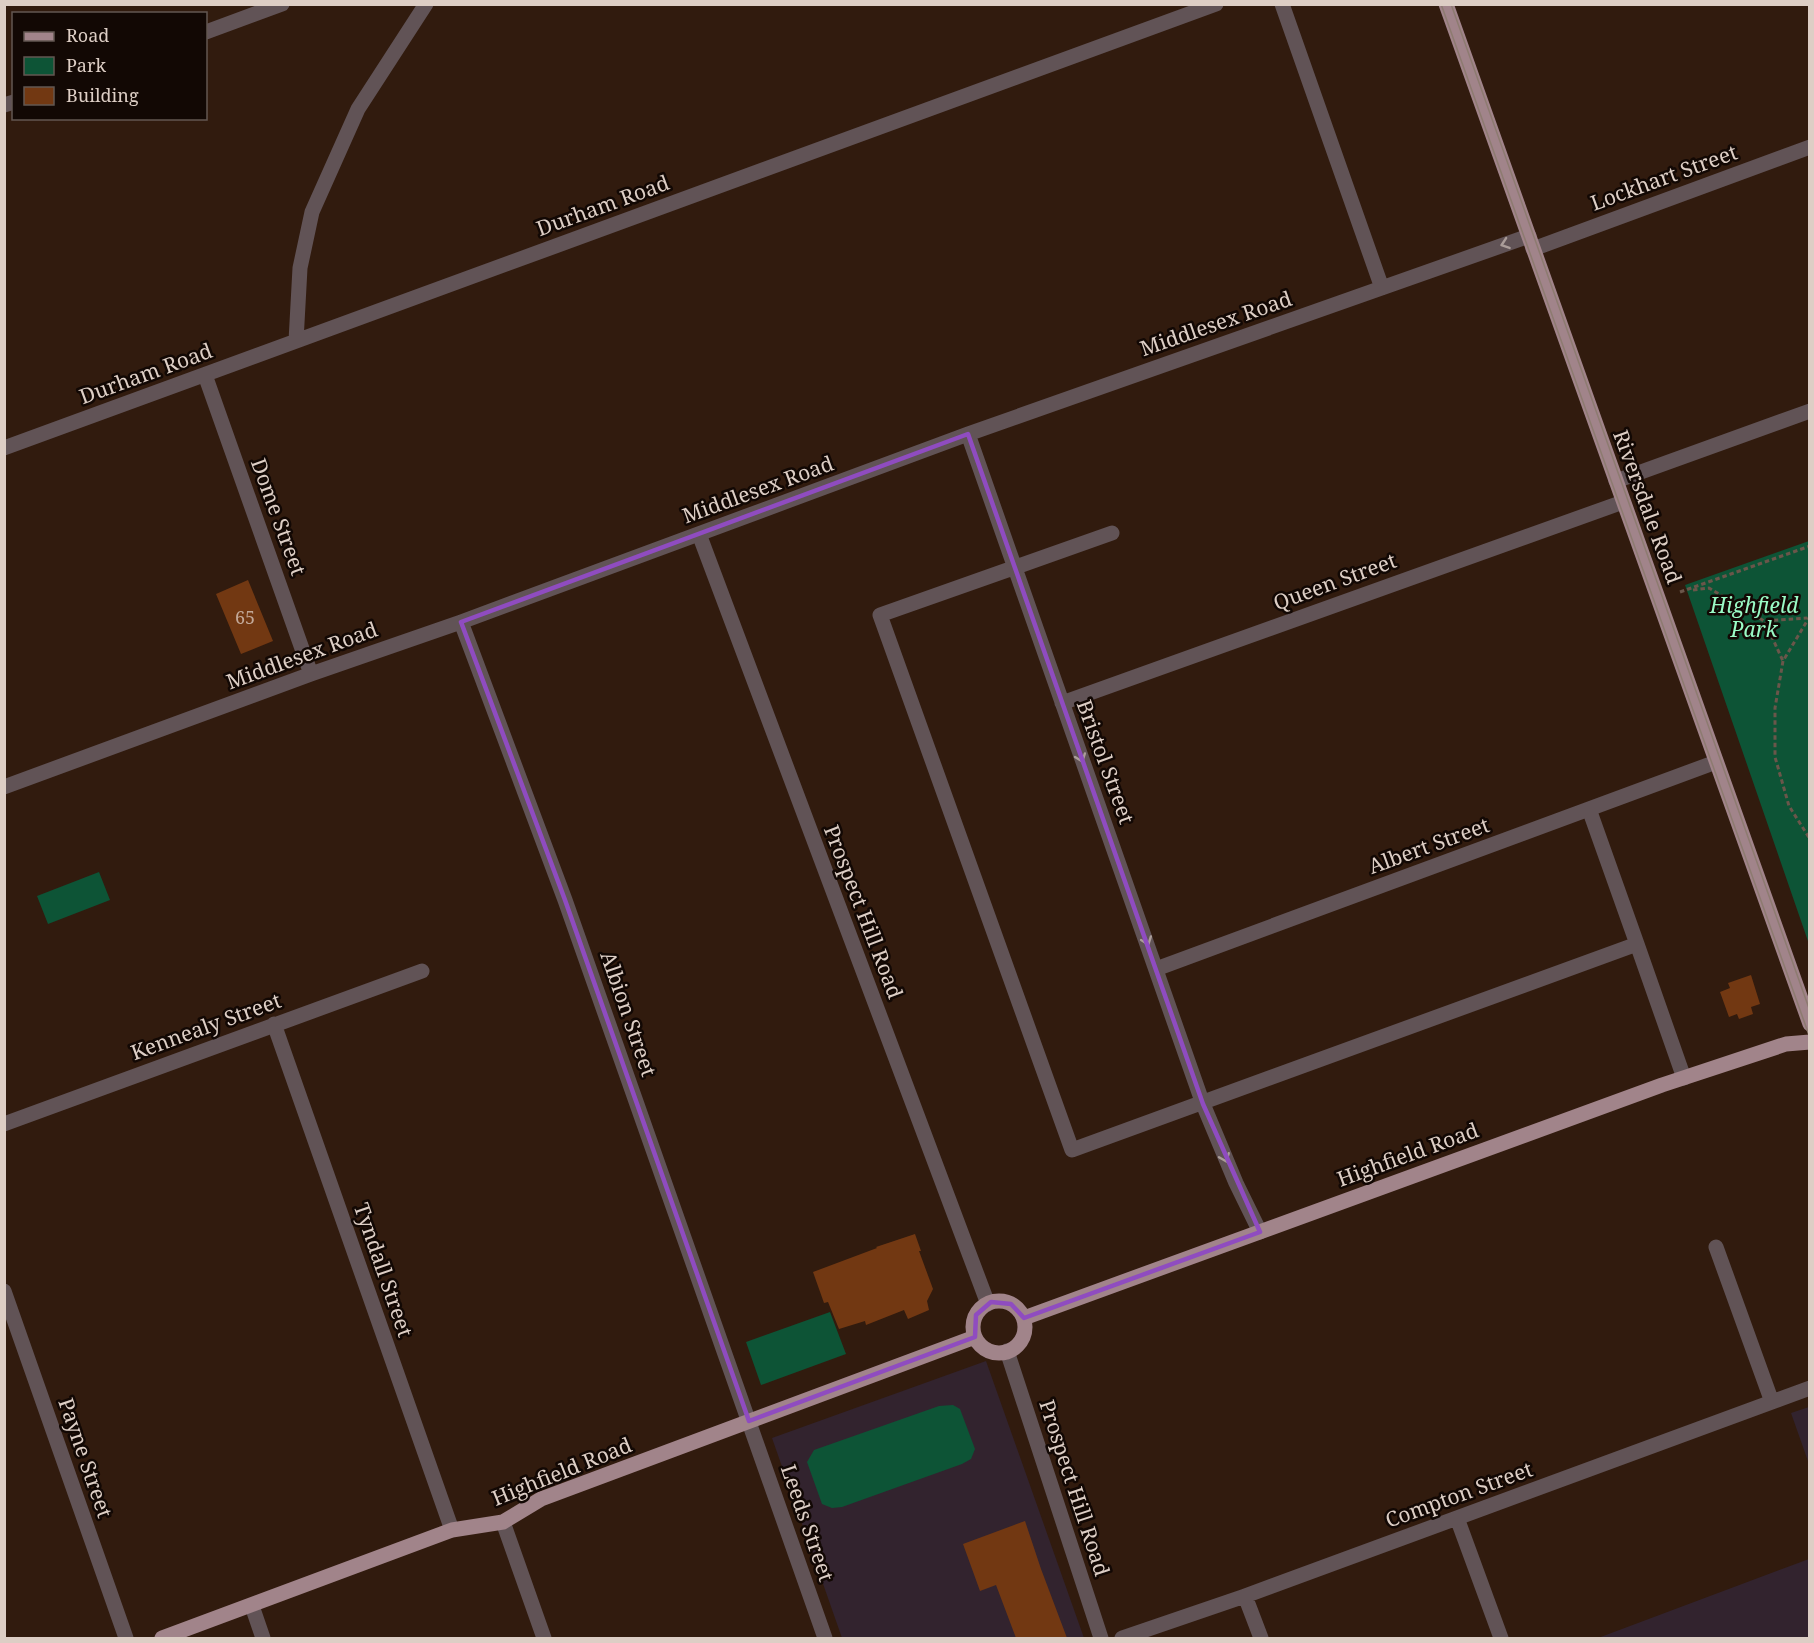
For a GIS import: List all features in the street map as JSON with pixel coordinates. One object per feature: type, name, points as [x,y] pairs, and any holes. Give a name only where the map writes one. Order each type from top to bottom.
[{"type":"main road","name":"Riversdale Road","points":[[1446,4],[1809,1024]]},
{"type":"main road","name":"Highfield Road","points":[[1024,1318],[1684,1078],[1786,1044],[1809,1042]]},
{"type":"main road","points":[[1000,1301],[1011,1304],[1024,1318],[1025,1326],[1021,1340],[1007,1352],[989,1351],[979,1344],[975,1337],[973,1327],[975,1316],[981,1308],[988,1304],[1000,1301]]},
{"type":"main road","name":"Highfield Road","points":[[162,1638],[452,1530],[503,1522],[540,1499],[975,1337]]},
{"type":"street","points":[[207,32],[282,4]]},
{"type":"street","points":[[296,341],[300,268],[312,212],[358,109],[426,4]]},
{"type":"street","name":"Durham Road","points":[[4,448],[1216,4]]},
{"type":"street","points":[[1282,4],[1382,288]]},
{"type":"street","name":"Lockhart Street","points":[[1531,243],[1809,147]]},
{"type":"street","name":"Middlesex Road","points":[[4,788],[968,434],[1481,253],[1531,243]]},
{"type":"street","name":"Dome Street","points":[[205,375],[311,674]]},
{"type":"street","points":[[1616,481],[1809,411]]},
{"type":"street","name":"Bristol Street","points":[[968,434],[1203,1104],[1236,1183],[1260,1232]]},
{"type":"street","name":"Queen Street","points":[[1062,703],[1623,501]]},
{"type":"street","points":[[1112,533],[880,615],[1072,1150],[1636,944]]},
{"type":"street","name":"Prospect Hill Road","points":[[699,534],[988,1304]]},
{"type":"street","name":"Albion Street","points":[[460,622],[566,900],[749,1421]]},
{"type":"street","name":"Albert Street","points":[[1156,969],[1716,762]]},
{"type":"street","points":[[1589,809],[1684,1078]]},
{"type":"street","name":"Kennealy Street","points":[[4,1124],[422,971]]},
{"type":"street","name":"Tyndall Street","points":[[274,1024],[452,1530]]},
{"type":"street","points":[[1716,1247],[1772,1402]]},
{"type":"street","name":"Payne Street","points":[[4,1291],[126,1638]]},
{"type":"street","name":"Prospect Hill Road","points":[[1007,1352],[1101,1638]]},
{"type":"street","name":"Compton Street","points":[[1122,1638],[1245,1596],[1809,1388]]},
{"type":"street","name":"Leeds Street","points":[[749,1421],[825,1638]]},
{"type":"street","points":[[1457,1518],[1501,1638]]},
{"type":"street","points":[[503,1522],[544,1638]]},
{"type":"street","points":[[1245,1596],[1261,1638]]},
{"type":"street","points":[[252,1606],[263,1638]]},
{"type":"path","points":[[1686,591],[1809,546]]},
{"type":"path","points":[[1680,592],[1709,588],[1764,621],[1783,661]]},
{"type":"path","points":[[1764,621],[1808,617]]},
{"type":"path","points":[[1808,617],[1783,661],[1775,708],[1775,757],[1789,806],[1809,839]]},
{"type":"highlighted area","points":[[968,434],[1203,1104],[1260,1232],[1024,1318],[1011,1304],[991,1302],[976,1315],[975,1337],[749,1421],[565,900],[461,622]]},
{"type":"shaded area","points":[[986,1361],[1084,1638],[842,1638],[772,1438]]},
{"type":"shaded area","points":[[1809,1407],[1809,1464],[1791,1413]]},
{"type":"shaded area","points":[[1809,1559],[1809,1638],[1598,1638]]},
{"type":"green space","name":"Highfield Park","points":[[1810,541],[1809,944],[1685,585]]},
{"type":"green space","points":[[99,872],[110,900],[48,924],[37,896]]},
{"type":"green space","points":[[830,1312],[846,1354],[761,1385],[746,1342]]},
{"type":"green space","points":[[953,1405],[960,1409],[975,1449],[971,1459],[842,1507],[832,1508],[822,1504],[807,1462],[814,1450],[939,1406]]},
{"type":"building","points":[[248,580],[273,641],[241,654],[216,594]]},
{"type":"building","points":[[1751,975],[1760,1004],[1751,1007],[1753,1014],[1739,1019],[1737,1014],[1729,1017],[1720,992],[1730,988],[1728,983]]},
{"type":"building","points":[[915,1234],[933,1289],[927,1301],[929,1310],[908,1319],[904,1310],[866,1325],[865,1321],[839,1329],[828,1302],[824,1303],[813,1272]]},
{"type":"building","points":[[1025,1521],[1067,1638],[1016,1638],[996,1585],[980,1591],[963,1544]]},
{"type":"tram line","points":[[1441,4],[1810,1038]]},
{"type":"tram line","points":[[1451,4],[1810,1011]]}]
